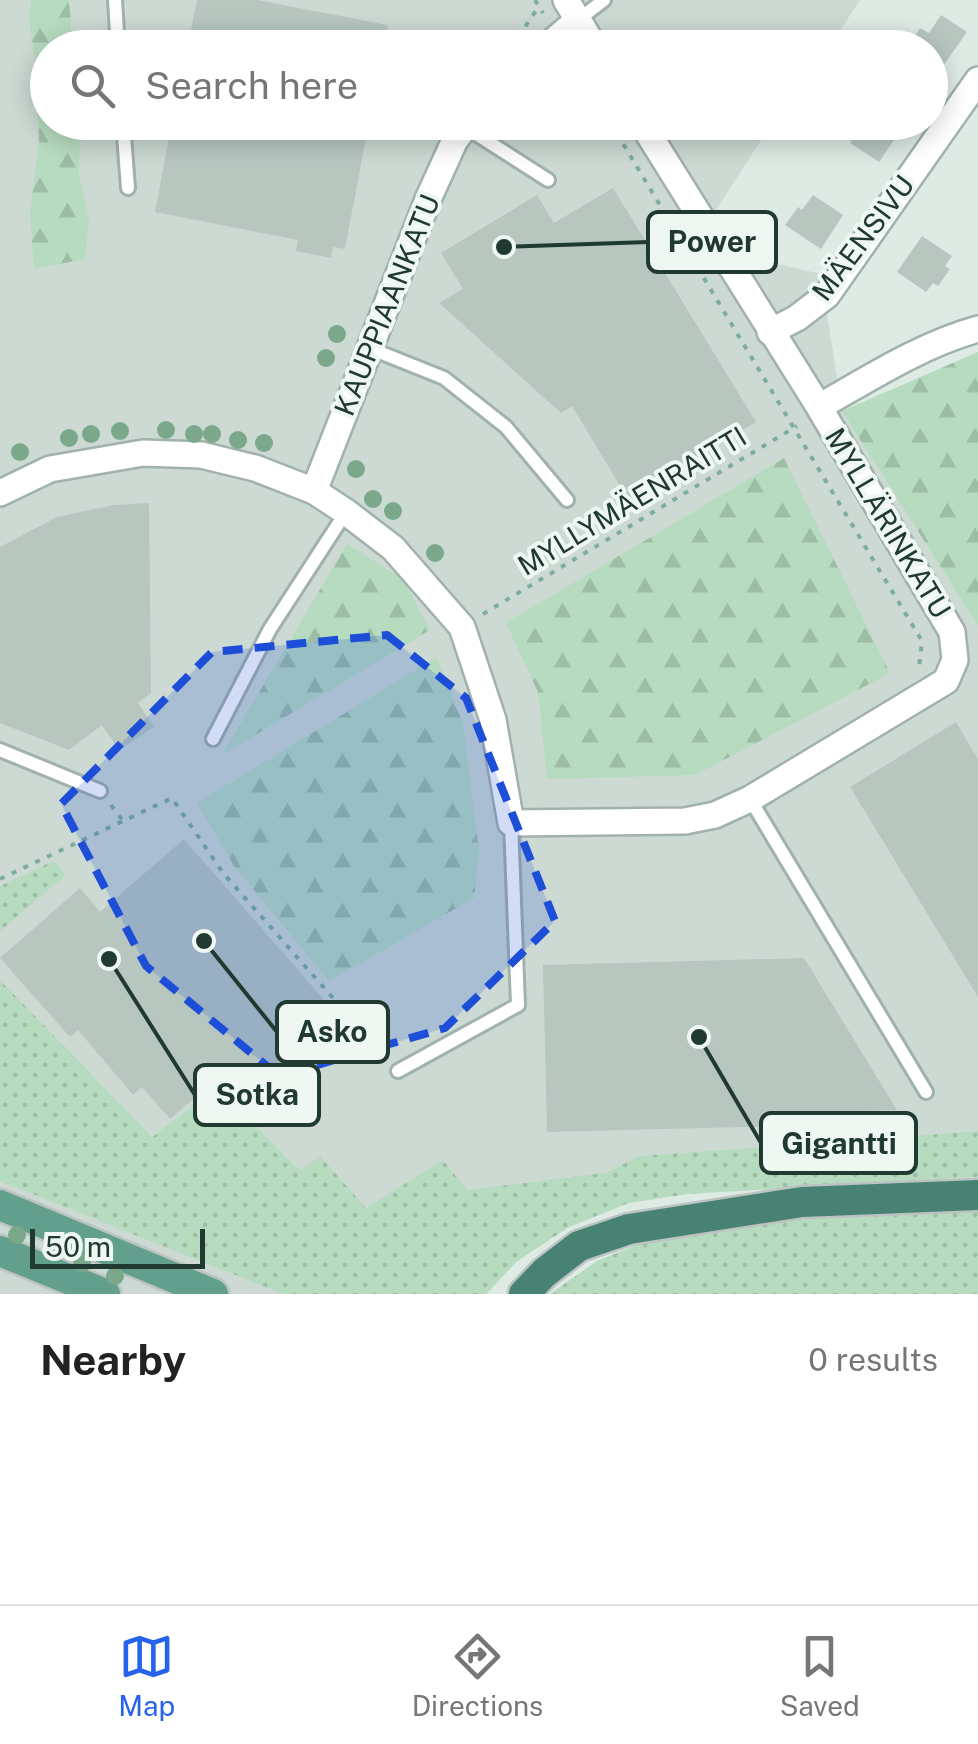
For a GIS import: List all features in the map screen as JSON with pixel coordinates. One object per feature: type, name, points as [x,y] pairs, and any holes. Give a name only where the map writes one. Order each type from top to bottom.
[{"type":"highway","points":[[524,1294],[579,1246],[629,1228],[802,1202],[978,1195]]},
{"type":"main road","points":[[0,1205],[213,1294]]},
{"type":"main road","points":[[0,1252],[105,1294]]},
{"type":"street","name":"MÄENSIVU","points":[[948,122],[978,80]]},
{"type":"street","name":"KAUPPIAANKATU","points":[[314,491],[455,140]]},
{"type":"street","name":"MYLLÄRINKATU","points":[[511,823],[685,821],[715,815],[750,799],[946,682],[955,660],[952,632],[819,406],[652,140]]},
{"type":"street","name":"MÄENSIVU","points":[[770,332],[797,318],[826,295],[936,140]]},
{"type":"street","points":[[819,406],[889,366],[978,328]]},
{"type":"street","points":[[0,492],[50,469],[143,453],[201,456],[237,464],[314,491],[394,548],[462,626],[494,720],[511,823]]},
{"type":"lane","points":[[115,0],[117,30]]},
{"type":"lane","points":[[572,10],[604,0]]},
{"type":"lane","points":[[125,140],[128,188]]},
{"type":"lane","points":[[489,140],[548,180]]},
{"type":"lane","points":[[369,348],[444,378],[506,427],[567,500]]},
{"type":"lane","points":[[214,739],[270,630],[346,512]]},
{"type":"lane","points":[[0,750],[100,791]]},
{"type":"lane","points":[[750,799],[926,1092]]},
{"type":"lane","points":[[398,1072],[518,1005],[511,823]]},
{"type":"path","points":[[523,30],[539,6]]},
{"type":"path","points":[[621,140],[922,641],[918,674]]},
{"type":"path","name":"MYLLYMÄENRAITTI","points":[[462,626],[808,419],[819,406]]},
{"type":"path","points":[[0,879],[172,798],[223,873],[398,1072]]},
{"type":"highlighted area","points":[[387,635],[466,698],[555,921],[445,1028],[279,1076],[146,966],[61,804],[212,652]]},
{"type":"shaded area","points":[[0,0],[860,0],[840,30],[30,30],[30,140],[761,140],[716,210],[742,256],[821,274],[842,411],[978,626],[978,1131],[640,1156],[516,1262],[486,1294],[0,1294]]},
{"type":"green space","points":[[31,0],[69,0],[72,30],[31,30]]},
{"type":"green space","points":[[39,140],[80,140],[79,176],[89,220],[85,259],[34,269],[30,214]]},
{"type":"green space","points":[[978,352],[978,626],[842,411]]},
{"type":"green space","points":[[784,458],[890,673],[695,775],[547,779],[538,692],[506,623]]},
{"type":"green space","points":[[347,544],[403,579],[430,630],[222,755]]},
{"type":"green space","points":[[437,657],[463,723],[479,851],[474,898],[329,981],[234,866],[197,803]]},
{"type":"green space","points":[[53,861],[66,875],[0,931],[0,886]]},
{"type":"green space","points":[[0,980],[152,1137],[218,1088],[300,1171],[320,1156],[366,1208],[443,1160],[467,1190],[605,1173],[640,1156],[978,1131],[978,1177],[688,1194],[629,1203],[569,1227],[516,1262],[486,1294],[283,1294],[0,1181]]},
{"type":"green space","points":[[978,1208],[978,1294],[550,1294],[597,1261],[644,1242],[786,1220]]},
{"type":"building","points":[[197,0],[257,0],[388,25],[387,30],[191,30]]},
{"type":"building","points":[[941,15],[967,32],[948,59],[948,30],[931,30]]},
{"type":"building","points":[[169,140],[366,140],[345,249],[333,247],[331,258],[296,251],[298,240],[155,212]]},
{"type":"building","points":[[852,140],[894,140],[879,162],[850,143]]},
{"type":"building","points":[[613,188],[756,422],[628,499],[572,406],[561,413],[439,303],[463,289],[441,253],[537,195],[554,223]]},
{"type":"building","points":[[813,195],[843,215],[821,249],[785,225]]},
{"type":"building","points":[[922,236],[952,256],[945,266],[950,269],[938,286],[933,283],[926,292],[897,272]]},
{"type":"building","points":[[149,503],[151,693],[138,703],[154,727],[119,750],[102,725],[69,750],[0,723],[0,547],[57,517],[114,505]]},
{"type":"building","points":[[956,722],[978,759],[978,997],[850,787]]},
{"type":"building","points":[[184,839],[339,1017],[280,1069],[287,1076],[250,1109],[221,1075],[170,1119],[142,1087],[133,1095],[78,1030],[70,1037],[0,958],[80,888],[100,912]]},
{"type":"building","points":[[804,958],[897,1110],[822,1112],[822,1125],[547,1132],[543,965]]},
{"type":"place","name":"Power","points":[[504,247]]},
{"type":"place","name":"Asko","points":[[204,941]]},
{"type":"place","name":"Sotka","points":[[109,959]]},
{"type":"place","name":"Gigantti","points":[[699,1037]]}]
